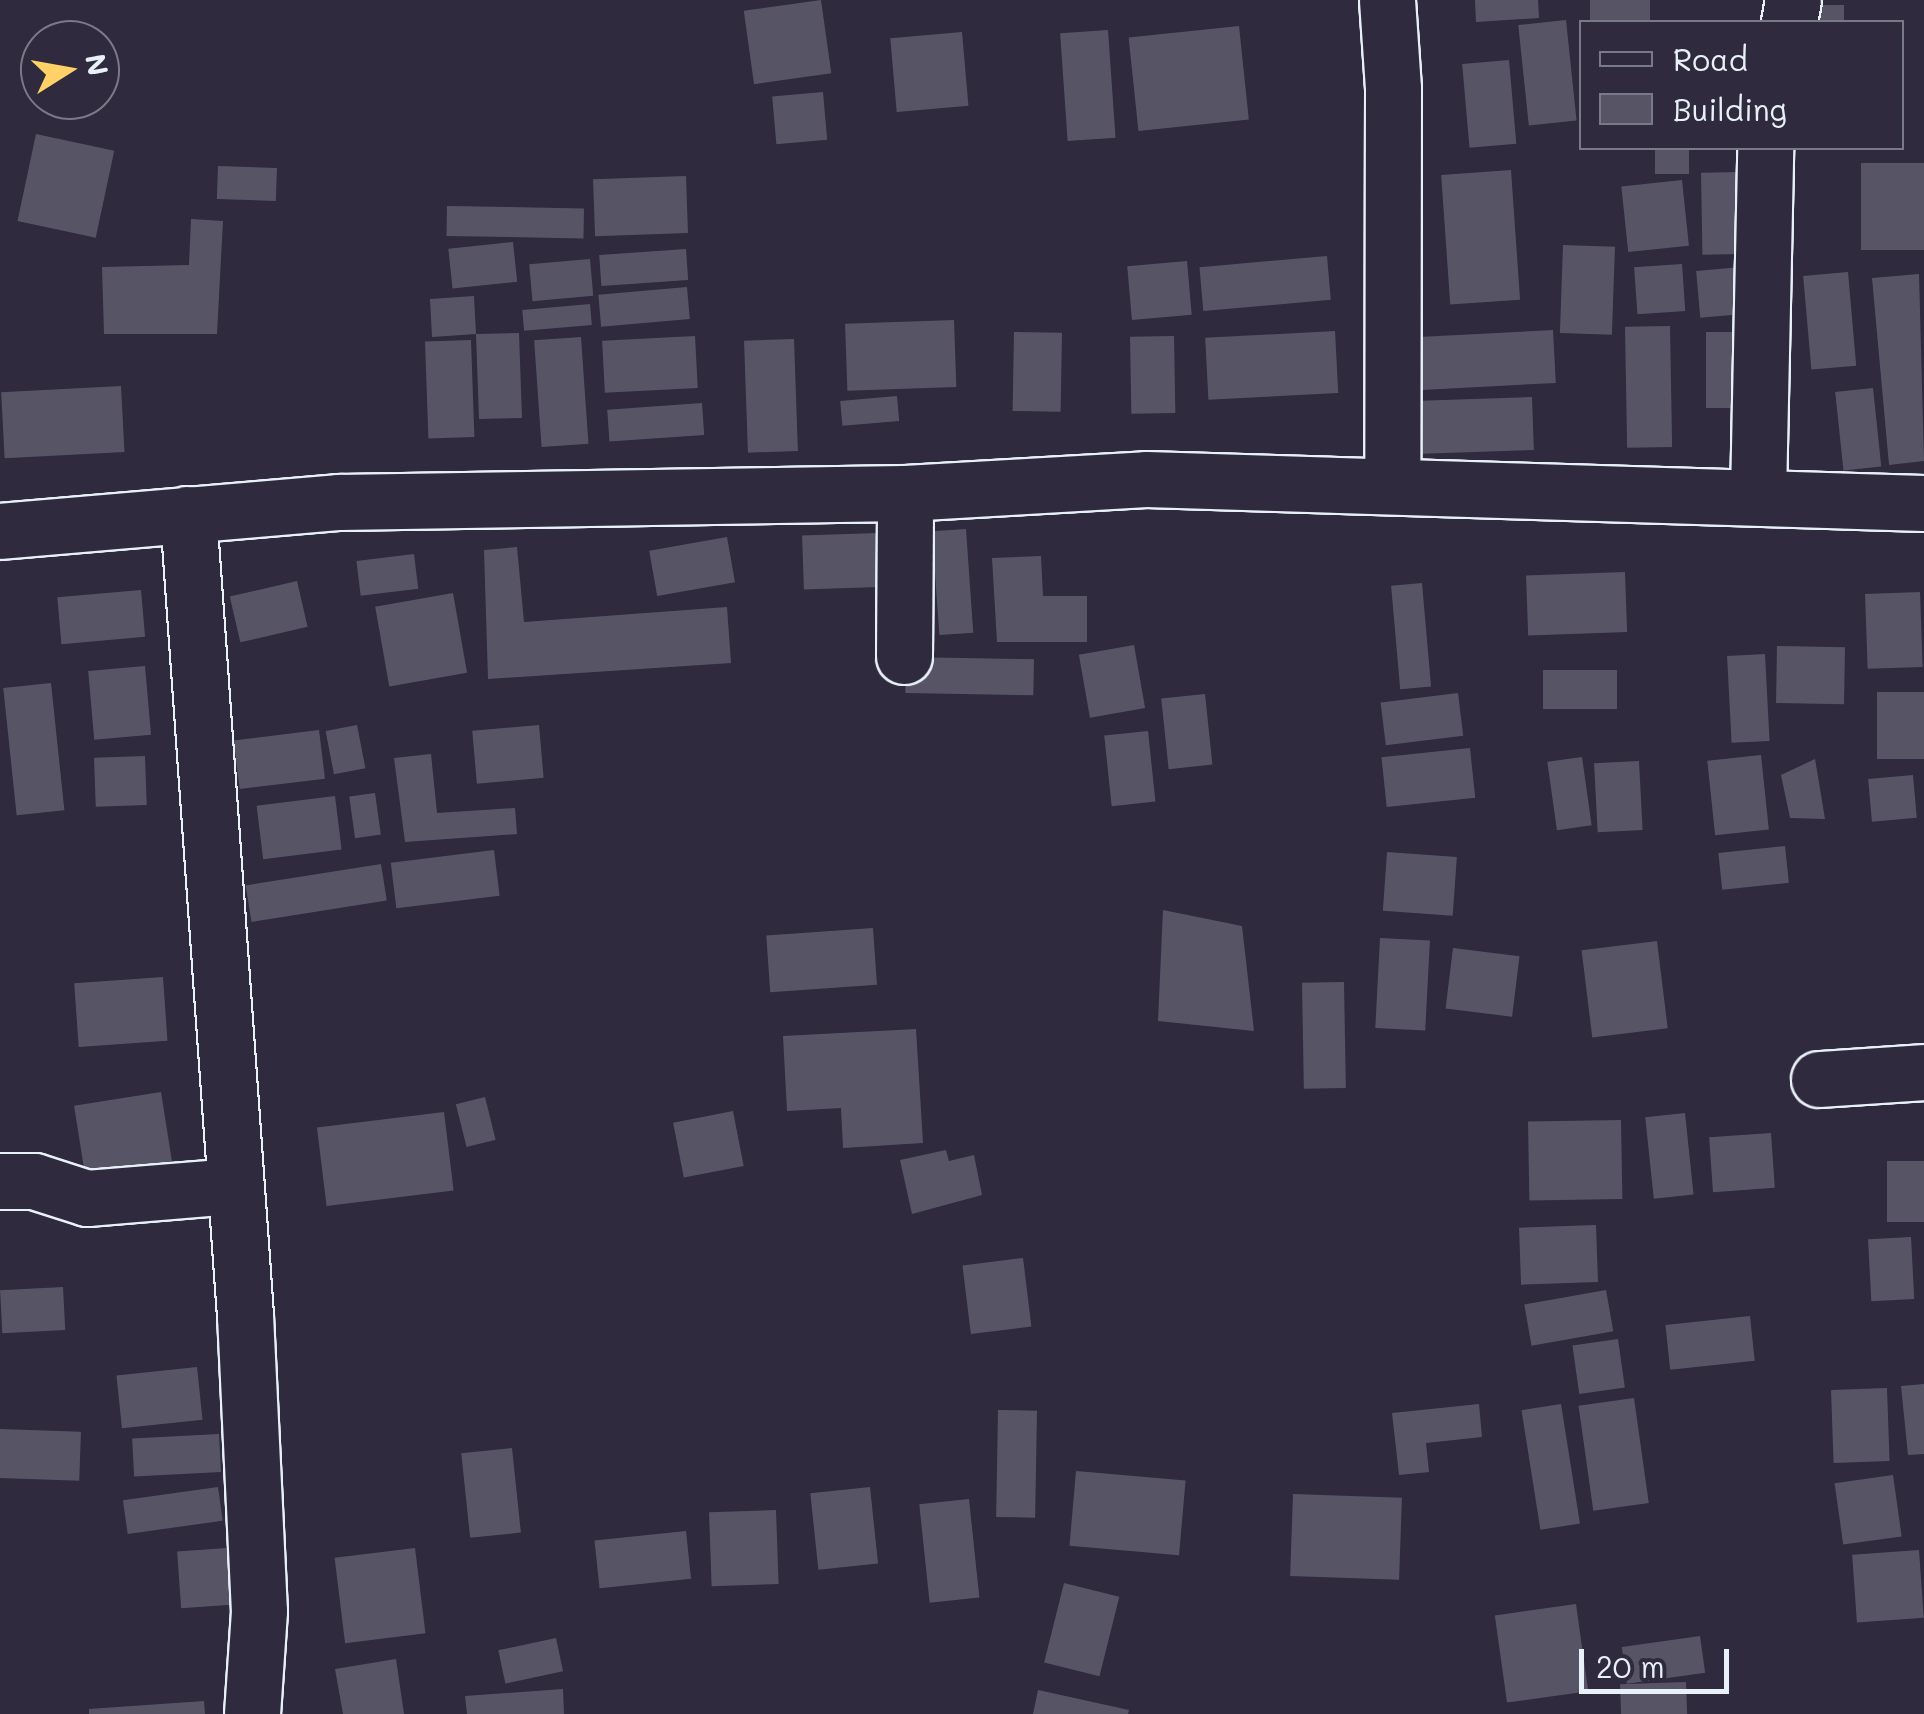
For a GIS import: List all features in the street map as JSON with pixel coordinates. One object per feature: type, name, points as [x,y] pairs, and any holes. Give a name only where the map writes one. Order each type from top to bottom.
[{"type":"street","points":[[1388,0],[1392,484]]},
{"type":"street","points":[[1758,496],[1765,150]]},
{"type":"street","points":[[0,530],[340,502],[905,493],[1146,479],[1924,504]]},
{"type":"street","points":[[904,656],[905,493]]},
{"type":"street","points":[[188,514],[259,1611],[252,1714]]},
{"type":"street","points":[[1819,1080],[1924,1072]]},
{"type":"street","points":[[0,1180],[34,1181],[87,1198],[234,1186]]},
{"type":"building","points":[[821,0],[831,73],[754,84],[744,11]]},
{"type":"building","points":[[1475,0],[1538,0],[1539,18],[1476,22]]},
{"type":"building","points":[[1590,0],[1650,0],[1650,20],[1590,20]]},
{"type":"building","points":[[1804,5],[1844,5],[1844,20],[1804,20]]},
{"type":"building","points":[[1566,20],[1577,120],[1529,125],[1518,25]]},
{"type":"building","points":[[1239,26],[1249,119],[1138,131],[1129,38]]},
{"type":"building","points":[[1108,30],[1116,138],[1068,141],[1060,33]]},
{"type":"building","points":[[962,32],[968,106],[897,112],[890,38]]},
{"type":"building","points":[[1509,60],[1516,144],[1469,148],[1462,64]]},
{"type":"building","points":[[823,92],[827,140],[776,144],[772,96]]},
{"type":"building","points":[[36,134],[114,151],[96,238],[17,221]]},
{"type":"building","points":[[1655,150],[1689,150],[1689,174],[1655,174]]},
{"type":"building","points":[[1861,163],[1924,163],[1924,250],[1861,250]]},
{"type":"building","points":[[218,166],[277,168],[276,201],[217,199]]},
{"type":"building","points":[[1511,170],[1520,300],[1450,305],[1441,175]]},
{"type":"building","points":[[1740,172],[1741,254],[1702,255],[1701,173]]},
{"type":"building","points":[[686,176],[688,233],[595,236],[593,179]]},
{"type":"building","points":[[1682,180],[1689,246],[1628,252],[1621,186]]},
{"type":"building","points":[[447,206],[584,208],[583,238],[446,236]]},
{"type":"building","points":[[191,219],[223,221],[217,334],[104,334],[102,267],[189,265]]},
{"type":"building","points":[[513,242],[517,282],[453,289],[448,249]]},
{"type":"building","points":[[1563,245],[1615,247],[1612,335],[1560,333]]},
{"type":"building","points":[[686,249],[688,280],[601,286],[599,255]]},
{"type":"building","points":[[1327,256],[1331,300],[1203,311],[1199,267]]},
{"type":"building","points":[[590,259],[593,296],[532,301],[529,264]]},
{"type":"building","points":[[1187,261],[1192,315],[1132,320],[1127,266]]},
{"type":"building","points":[[1682,264],[1685,311],[1637,314],[1634,267]]},
{"type":"building","points":[[1741,267],[1745,314],[1700,318],[1696,271]]},
{"type":"building","points":[[1848,272],[1856,366],[1811,370],[1803,276]]},
{"type":"building","points":[[1919,274],[1924,461],[1889,465],[1872,278]]},
{"type":"building","points":[[687,287],[690,319],[601,327],[598,295]]},
{"type":"building","points":[[474,296],[476,334],[432,337],[430,299]]},
{"type":"building","points":[[590,304],[592,325],[524,331],[522,310]]},
{"type":"building","points":[[954,320],[956,387],[847,391],[845,324]]},
{"type":"building","points":[[1670,326],[1672,447],[1627,448],[1625,327]]},
{"type":"building","points":[[1553,330],[1556,383],[1417,390],[1414,337]]},
{"type":"building","points":[[1335,331],[1338,393],[1208,400],[1205,338]]},
{"type":"building","points":[[1014,332],[1062,333],[1061,412],[1013,411]]},
{"type":"building","points":[[1706,332],[1747,332],[1747,408],[1706,408]]},
{"type":"building","points":[[519,333],[522,418],[479,419],[476,334]]},
{"type":"building","points":[[695,336],[698,388],[605,393],[602,341]]},
{"type":"building","points":[[1174,336],[1175,413],[1131,414],[1130,337]]},
{"type":"building","points":[[581,337],[588,444],[542,447],[534,340]]},
{"type":"building","points":[[794,339],[798,451],[748,453],[744,341]]},
{"type":"building","points":[[471,340],[474,437],[428,439],[425,342]]},
{"type":"building","points":[[121,386],[124,452],[5,458],[1,392]]},
{"type":"building","points":[[1873,388],[1881,467],[1843,471],[1835,392]]},
{"type":"building","points":[[897,396],[899,421],[842,426],[840,401]]},
{"type":"building","points":[[1532,397],[1534,450],[1423,454],[1421,401]]},
{"type":"building","points":[[702,403],[704,435],[609,442],[607,410]]},
{"type":"building","points":[[966,529],[973,633],[939,635],[932,531]]},
{"type":"building","points":[[877,533],[879,587],[804,590],[802,536]]},
{"type":"building","points":[[727,537],[735,582],[657,596],[649,551]]},
{"type":"building","points":[[517,547],[524,622],[727,607],[731,663],[488,679],[484,550]]},
{"type":"building","points":[[414,554],[418,589],[361,596],[356,561]]},
{"type":"building","points":[[1041,556],[1043,596],[1087,596],[1087,642],[997,642],[992,558]]},
{"type":"building","points":[[1625,572],[1627,632],[1528,635],[1526,575]]},
{"type":"building","points":[[297,581],[308,627],[240,642],[230,597]]},
{"type":"building","points":[[1422,583],[1431,687],[1400,689],[1391,586]]},
{"type":"building","points":[[141,590],[145,637],[61,644],[57,597]]},
{"type":"building","points":[[1920,592],[1923,667],[1868,669],[1865,594]]},
{"type":"building","points":[[453,593],[467,673],[389,686],[375,607]]},
{"type":"building","points":[[1134,645],[1145,708],[1090,718],[1079,655]]},
{"type":"building","points":[[1777,646],[1845,647],[1844,704],[1776,703]]},
{"type":"building","points":[[1765,654],[1770,741],[1732,743],[1727,656]]},
{"type":"building","points":[[906,657],[1034,659],[1033,695],[905,693]]},
{"type":"building","points":[[145,666],[151,735],[94,740],[88,671]]},
{"type":"building","points":[[1543,670],[1617,670],[1617,709],[1543,709]]},
{"type":"building","points":[[51,683],[64,810],[17,815],[3,688]]},
{"type":"building","points":[[1877,692],[1924,692],[1924,759],[1877,759]]},
{"type":"building","points":[[1458,693],[1463,736],[1386,745],[1381,703]]},
{"type":"building","points":[[1205,694],[1212,765],[1169,769],[1161,699]]},
{"type":"building","points":[[357,725],[365,768],[334,774],[326,731]]},
{"type":"building","points":[[539,725],[544,778],[477,784],[472,731]]},
{"type":"building","points":[[319,730],[325,779],[240,789],[234,740]]},
{"type":"building","points":[[1148,731],[1155,802],[1112,806],[1104,736]]},
{"type":"building","points":[[1470,748],[1475,798],[1387,807],[1381,757]]},
{"type":"building","points":[[431,754],[437,813],[515,808],[517,834],[405,842],[394,758]]},
{"type":"building","points":[[1761,755],[1769,830],[1715,835],[1707,761]]},
{"type":"building","points":[[145,756],[147,805],[96,807],[94,758]]},
{"type":"building","points":[[1582,757],[1592,825],[1557,830],[1547,762]]},
{"type":"building","points":[[1815,759],[1825,819],[1790,818],[1781,775]]},
{"type":"building","points":[[1639,761],[1643,830],[1598,832],[1594,763]]},
{"type":"building","points":[[1913,775],[1917,818],[1872,822],[1868,779]]},
{"type":"building","points":[[375,793],[381,835],[355,838],[349,797]]},
{"type":"building","points":[[335,796],[342,850],[263,859],[257,806]]},
{"type":"building","points":[[1785,846],[1789,883],[1722,890],[1718,853]]},
{"type":"building","points":[[494,850],[500,896],[396,908],[391,863]]},
{"type":"building","points":[[1387,852],[1457,857],[1453,916],[1383,911]]},
{"type":"building","points":[[381,864],[387,901],[251,922],[246,885]]},
{"type":"building","points":[[1163,910],[1242,926],[1254,1031],[1158,1021]]},
{"type":"building","points":[[873,928],[877,985],[770,992],[766,935]]},
{"type":"building","points":[[1380,938],[1430,941],[1425,1030],[1375,1028]]},
{"type":"building","points":[[1657,941],[1668,1028],[1592,1038],[1582,950]]},
{"type":"building","points":[[1453,948],[1520,956],[1512,1017],[1446,1009]]},
{"type":"building","points":[[163,977],[167,1041],[79,1047],[74,983]]},
{"type":"building","points":[[1344,982],[1346,1088],[1304,1089],[1302,983]]},
{"type":"building","points":[[916,1029],[923,1143],[843,1148],[841,1108],[787,1111],[783,1036]]},
{"type":"building","points":[[161,1092],[174,1175],[87,1189],[74,1106]]},
{"type":"building","points":[[485,1097],[496,1140],[467,1147],[456,1104]]},
{"type":"building","points":[[733,1111],[744,1166],[684,1178],[673,1123]]},
{"type":"building","points":[[444,1112],[454,1190],[327,1206],[317,1128]]},
{"type":"building","points":[[1685,1113],[1694,1195],[1654,1199],[1645,1117]]},
{"type":"building","points":[[1621,1120],[1622,1199],[1529,1201],[1528,1122]]},
{"type":"building","points":[[1771,1133],[1775,1188],[1713,1192],[1709,1137]]},
{"type":"building","points":[[946,1150],[949,1161],[974,1155],[982,1195],[912,1214],[900,1160]]},
{"type":"building","points":[[1887,1161],[1924,1161],[1924,1222],[1887,1222]]},
{"type":"building","points":[[1596,1225],[1598,1282],[1521,1285],[1519,1228]]},
{"type":"building","points":[[1911,1237],[1914,1299],[1871,1301],[1868,1239]]},
{"type":"building","points":[[1023,1258],[1031,1326],[971,1334],[962,1265]]},
{"type":"building","points":[[63,1287],[65,1330],[2,1333],[0,1290]]},
{"type":"building","points":[[1606,1290],[1613,1331],[1532,1346],[1524,1304]]},
{"type":"building","points":[[1750,1316],[1755,1361],[1670,1370],[1665,1325]]},
{"type":"building","points":[[1618,1339],[1625,1388],[1579,1394],[1572,1345]]},
{"type":"building","points":[[197,1367],[203,1420],[122,1428],[116,1375]]},
{"type":"building","points":[[1924,1384],[1924,1454],[1908,1455],[1901,1386]]},
{"type":"building","points":[[1887,1388],[1890,1461],[1834,1463],[1831,1390]]},
{"type":"building","points":[[1634,1398],[1649,1503],[1593,1511],[1579,1406]]},
{"type":"building","points":[[1479,1404],[1482,1437],[1426,1443],[1429,1472],[1399,1475],[1392,1413]]},
{"type":"building","points":[[1561,1404],[1580,1524],[1540,1530],[1521,1410]]},
{"type":"building","points":[[998,1410],[1037,1411],[1035,1518],[996,1517]]},
{"type":"building","points":[[0,1429],[81,1432],[79,1481],[0,1478]]},
{"type":"building","points":[[219,1434],[221,1472],[134,1477],[132,1439]]},
{"type":"building","points":[[512,1448],[521,1533],[470,1538],[461,1453]]},
{"type":"building","points":[[1076,1471],[1186,1481],[1179,1555],[1069,1546]]},
{"type":"building","points":[[1893,1475],[1902,1536],[1843,1545],[1835,1483]]},
{"type":"building","points":[[218,1487],[223,1521],[128,1534],[123,1500]]},
{"type":"building","points":[[870,1487],[878,1564],[818,1570],[810,1493]]},
{"type":"building","points":[[1293,1494],[1402,1498],[1399,1580],[1290,1576]]},
{"type":"building","points":[[969,1499],[979,1597],[930,1603],[919,1504]]},
{"type":"building","points":[[776,1510],[779,1584],[712,1586],[709,1512]]},
{"type":"building","points":[[686,1531],[691,1579],[600,1588],[595,1541]]},
{"type":"building","points":[[241,1547],[245,1604],[181,1608],[177,1551]]},
{"type":"building","points":[[415,1548],[425,1633],[345,1643],[335,1558]]},
{"type":"building","points":[[1919,1550],[1924,1618],[1857,1623],[1852,1555]]},
{"type":"building","points":[[1064,1583],[1119,1597],[1099,1676],[1044,1663]]},
{"type":"building","points":[[1576,1604],[1588,1691],[1507,1703],[1495,1615]]},
{"type":"building","points":[[1700,1636],[1705,1673],[1627,1684],[1622,1647]]},
{"type":"building","points":[[556,1638],[563,1671],[505,1684],[498,1650]]},
{"type":"building","points":[[396,1659],[404,1714],[343,1714],[335,1669]]},
{"type":"building","points":[[1686,1682],[1687,1714],[1621,1714],[1620,1684]]},
{"type":"building","points":[[563,1689],[564,1714],[467,1714],[465,1696]]},
{"type":"building","points":[[1038,1690],[1129,1710],[1128,1714],[1033,1714]]},
{"type":"building","points":[[204,1701],[205,1714],[89,1714],[89,1709]]}]
